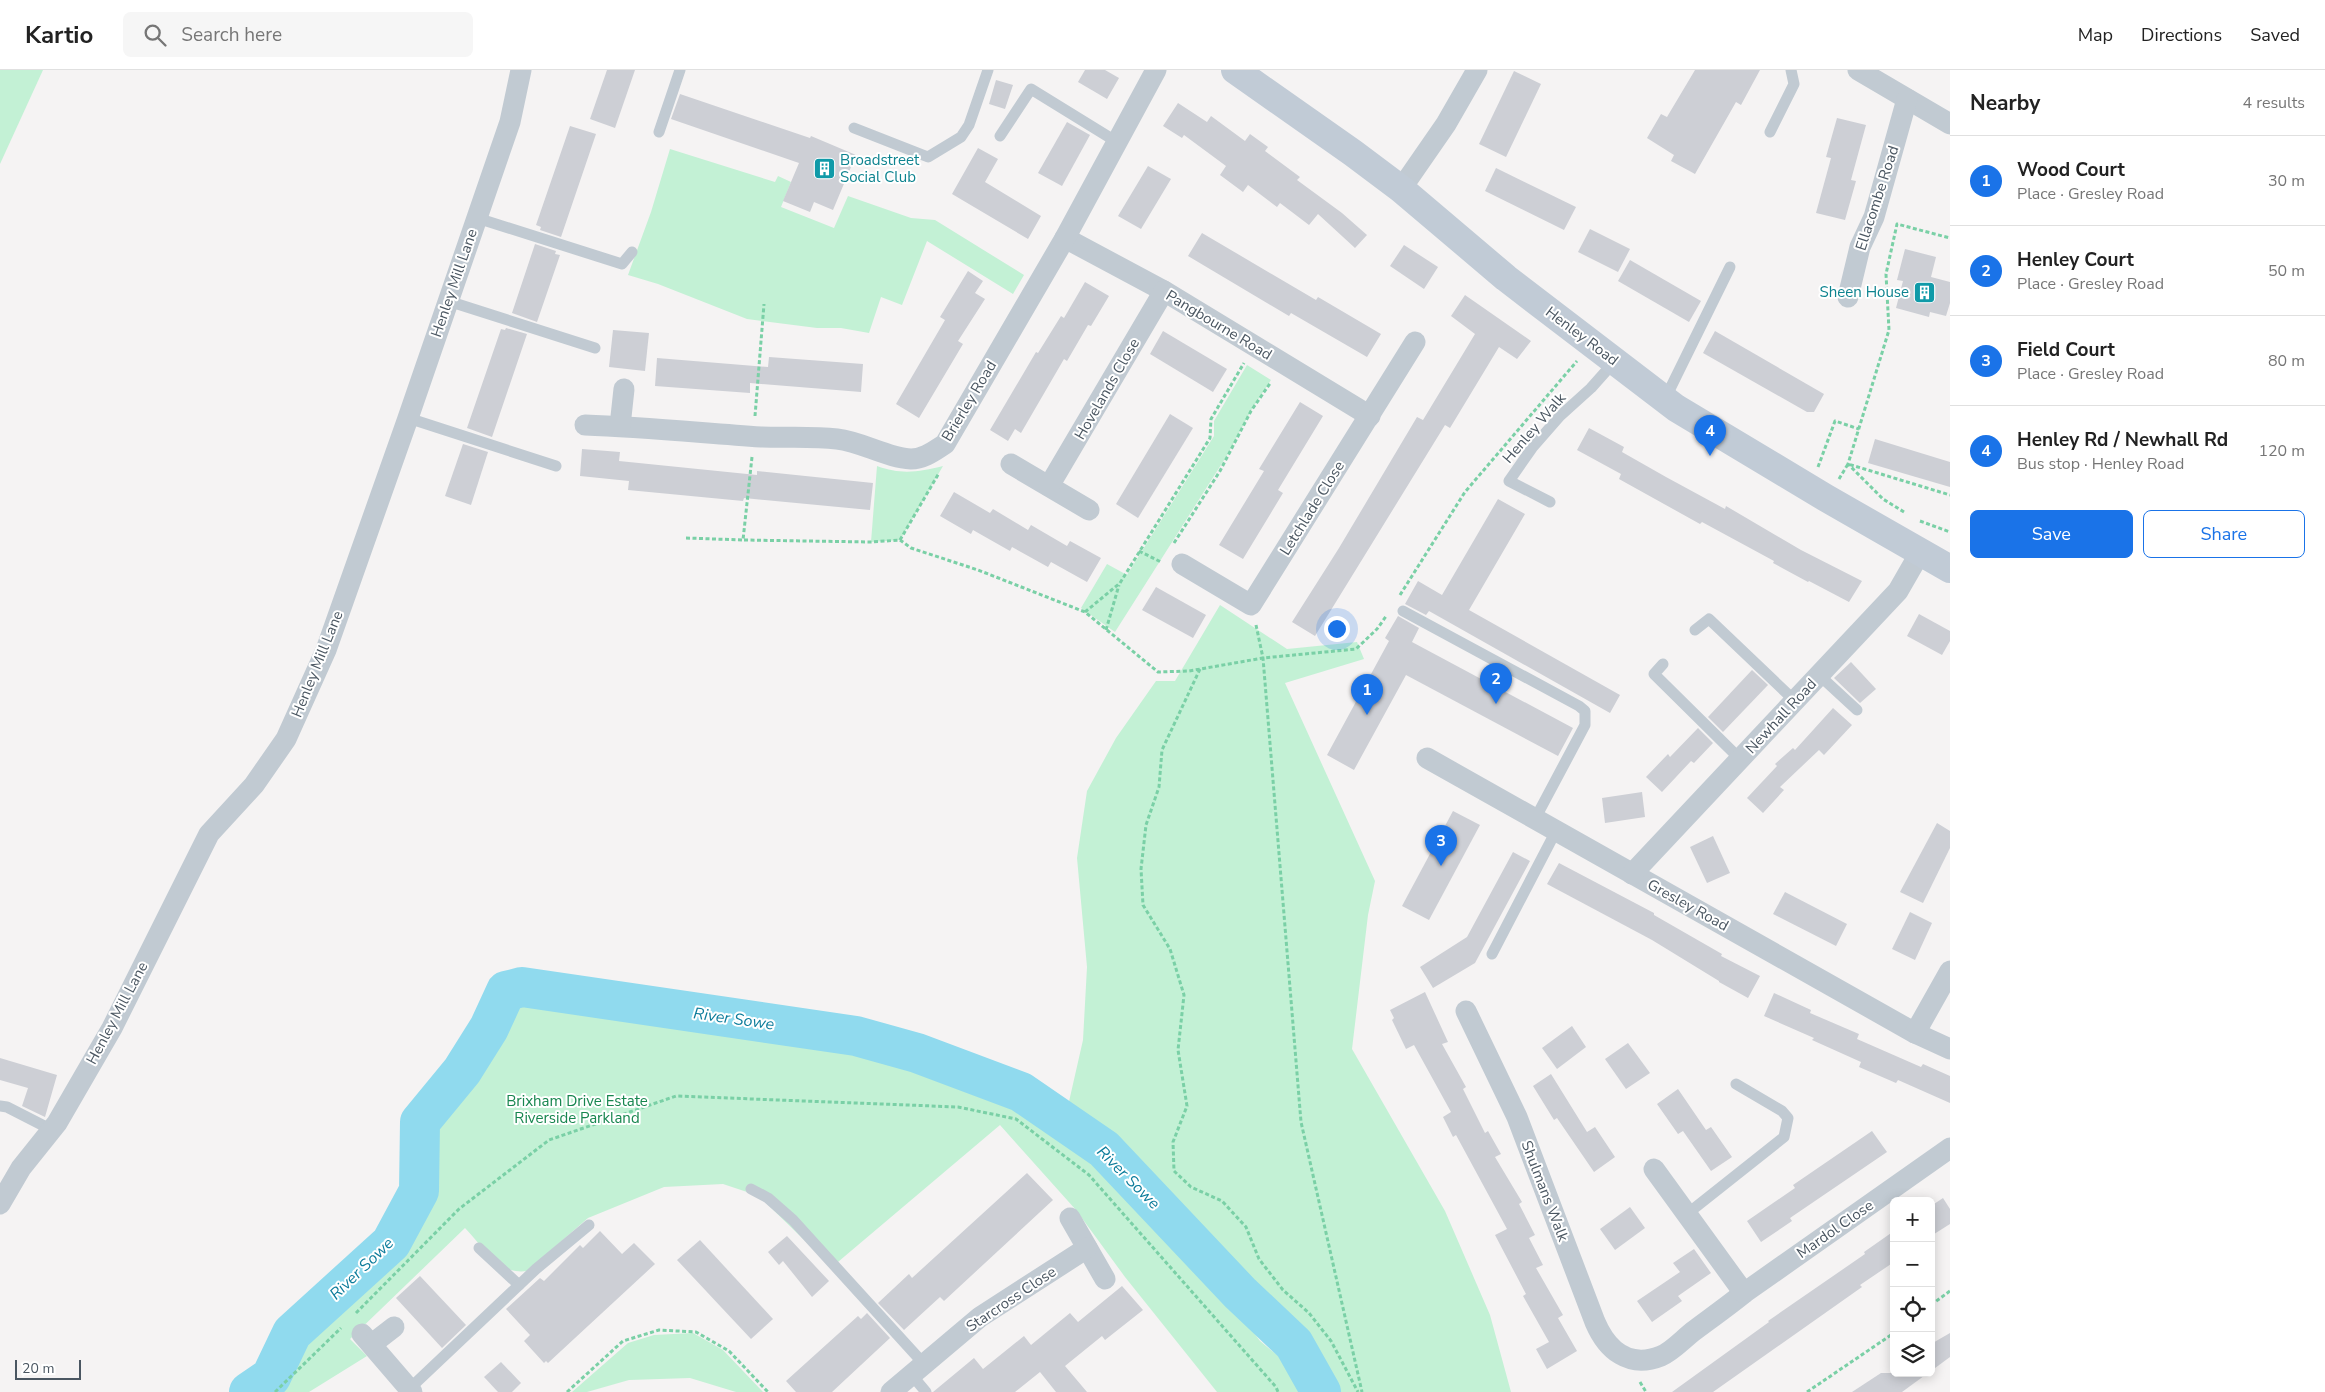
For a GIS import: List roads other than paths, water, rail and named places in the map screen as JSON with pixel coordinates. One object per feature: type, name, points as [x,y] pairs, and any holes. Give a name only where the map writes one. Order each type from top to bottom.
[{"type":"main road","name":"Henley Road","points":[[1235,70],[1401,189],[1506,278],[1665,400],[1818,493],[1950,569]]},
{"type":"street","name":"Henley Mill Lane","points":[[0,1204],[22,1168],[52,1130],[112,1028],[209,834],[254,785],[286,739],[326,650],[408,418],[510,122],[521,70]]},
{"type":"street","name":"Brierley Road","points":[[585,425],[849,440],[911,459],[924,457],[935,451],[945,444],[1065,238],[1156,70]]},
{"type":"street","points":[[1401,189],[1446,124],[1477,70]]},
{"type":"street","points":[[1858,70],[1950,124]]},
{"type":"street","name":"Ellacombe Road","points":[[1848,296],[1860,247],[1874,217],[1907,99]]},
{"type":"street","name":"Pangbourne Road","points":[[1065,238],[1164,291],[1370,416]]},
{"type":"street","name":"Hovelands Close","points":[[1050,486],[1164,291]]},
{"type":"street","name":"Letchlade Close","points":[[1173,555],[1251,605],[1415,342]]},
{"type":"street","points":[[620,426],[624,389]]},
{"type":"street","points":[[1012,464],[1089,510]]},
{"type":"street","name":"Newhall Road","points":[[1632,874],[1898,591],[1921,552]]},
{"type":"street","name":"Gresley Road","points":[[1427,758],[1916,1033],[1950,1049]]},
{"type":"street","points":[[1916,1033],[1950,971]]},
{"type":"street","name":"Shulmans Walk","points":[[1466,1011],[1517,1117],[1600,1334],[1621,1356],[1633,1360]]},
{"type":"street","name":"Mardol Close","points":[[1633,1360],[1662,1355],[1744,1293],[1950,1148]]},
{"type":"street","points":[[1654,1169],[1744,1293]]},
{"type":"street","points":[[1070,1218],[1105,1279]]},
{"type":"street","name":"Starcross Close","points":[[891,1392],[980,1317],[1087,1248]]},
{"type":"street","points":[[394,1327],[367,1339],[409,1391]]},
{"type":"lane","points":[[660,132],[680,70]]},
{"type":"lane","points":[[854,128],[928,157],[961,137],[969,125],[988,70]]},
{"type":"lane","points":[[1770,132],[1794,84],[1791,70]]},
{"type":"lane","points":[[1000,136],[1031,88],[1117,142]]},
{"type":"lane","points":[[477,218],[622,264],[632,252]]},
{"type":"lane","points":[[1665,400],[1730,267]]},
{"type":"lane","points":[[448,301],[595,348]]},
{"type":"lane","name":"Henley Walk","points":[[1550,502],[1509,480],[1532,448],[1555,422],[1591,388],[1615,361]]},
{"type":"lane","points":[[408,418],[556,466]]},
{"type":"lane","points":[[1397,609],[1579,706],[1585,711],[1585,725],[1535,819]]},
{"type":"lane","points":[[1695,630],[1708,618],[1795,701]]},
{"type":"lane","points":[[1663,664],[1654,674],[1740,759]]},
{"type":"lane","points":[[1819,675],[1857,710]]},
{"type":"lane","points":[[1492,954],[1556,831]]},
{"type":"lane","points":[[1687,1214],[1784,1137],[1788,1118],[1782,1111],[1736,1084]]},
{"type":"lane","points":[[0,1106],[7,1107],[52,1130]]},
{"type":"lane","points":[[751,1189],[768,1198],[793,1220],[918,1369],[926,1392]]},
{"type":"lane","points":[[409,1391],[519,1285],[589,1225]]},
{"type":"lane","points":[[480,1248],[519,1285]]},
{"type":"waterway","name":"River Sowe","points":[[249,1392],[271,1377],[292,1333],[391,1243],[419,1191],[420,1122],[462,1071],[489,1028],[506,991],[522,987],[856,1036],[917,1053],[1021,1092],[1104,1149],[1240,1293],[1294,1344],[1321,1392]]},
{"type":"place","name":"Broadstreet Social Club","points":[[824,169]]},
{"type":"place","name":"Sheen House","points":[[1925,292]]},
{"type":"place","name":"Henley Rd / Newhall Rd","points":[[1710,456]]},
{"type":"place","name":"Henley Court","points":[[1496,704]]},
{"type":"place","name":"Wood Court","points":[[1367,715]]},
{"type":"place","name":"Field Court","points":[[1441,866]]},
{"type":"park label","name":"Brixham Drive Estate Riverside Parkland","points":[[577,1110]]}]
